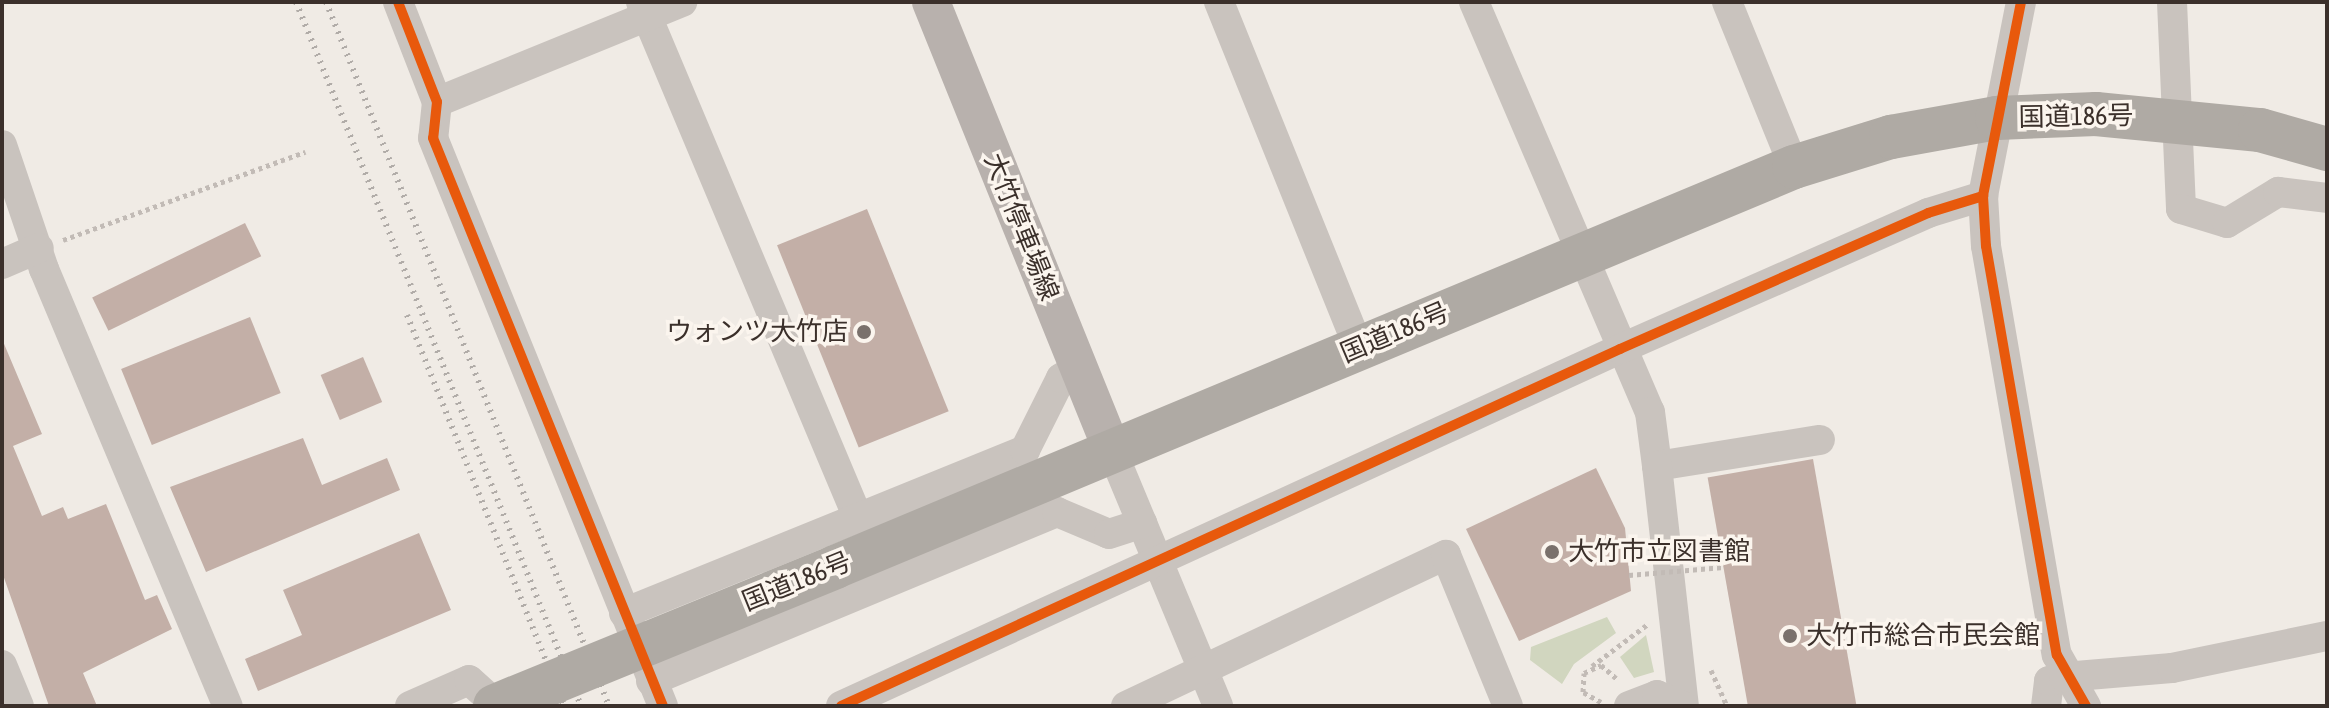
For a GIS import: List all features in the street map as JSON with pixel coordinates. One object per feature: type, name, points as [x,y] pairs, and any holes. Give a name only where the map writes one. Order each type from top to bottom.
[{"type":"highway","name":"国道186号","points":[[497,706],[1578,255],[1794,167],[1891,137],[1997,118],[2176,118],[2327,149]]},
{"type":"main road","name":"大竹停車場線","points":[[931,2],[1112,451]]},
{"type":"street","points":[[398,2],[437,102],[433,138],[657,694],[826,570],[858,518],[1025,450],[1061,378],[1078,368]]},
{"type":"street","points":[[437,102],[644,9],[682,2]]},
{"type":"street","points":[[1219,2],[1359,348]]},
{"type":"street","points":[[1474,2],[1655,433],[1683,706],[1657,695],[1618,700]]},
{"type":"street","points":[[1727,2],[1794,167]]},
{"type":"street","points":[[2021,2],[1983,196],[1992,283],[2064,677],[2086,706]]},
{"type":"street","points":[[2172,2],[2176,118],[2174,187],[2181,209],[2202,221],[2227,223],[2278,192],[2327,198]]},
{"type":"street","points":[[644,9],[858,518]]},
{"type":"street","points":[[2,145],[39,248],[228,706]]},
{"type":"street","points":[[841,706],[1620,349],[1928,213],[1983,196]]},
{"type":"street","points":[[2,264],[39,248]]},
{"type":"street","points":[[1657,466],[1820,440]]},
{"type":"street","points":[[1112,451],[1218,706]]},
{"type":"street","points":[[624,613],[826,570],[1057,512],[1109,534],[1142,523]]},
{"type":"street","points":[[1126,706],[1446,555],[1508,706]]},
{"type":"street","points":[[2046,706],[2049,681],[2064,677],[2172,668],[2327,636]]},
{"type":"street","points":[[2,665],[19,706]]},
{"type":"street","points":[[410,706],[469,680],[484,686],[497,706]]},
{"type":"path","points":[[39,248],[305,152]]},
{"type":"path","points":[[1629,575],[1724,567]]},
{"type":"path","points":[[1592,666],[1611,668],[1618,700],[1598,703],[1583,692],[1592,666],[1654,620]]},
{"type":"path","points":[[1706,658],[1727,706]]},
{"type":"green space","points":[[1607,617],[1616,633],[1574,664],[1562,684],[1530,660],[1531,647]]},
{"type":"green space","points":[[1646,635],[1654,672],[1634,678],[1620,657]]},
{"type":"building","points":[[867,209],[949,411],[859,447],[777,245]]},
{"type":"building","points":[[245,223],[261,256],[108,331],[92,298]]},
{"type":"building","points":[[250,317],[281,393],[152,445],[121,369]]},
{"type":"building","points":[[2,339],[42,434],[13,446],[42,516],[63,507],[68,519],[106,504],[145,600],[157,595],[172,629],[83,673],[97,706],[49,706],[2,572]]},
{"type":"building","points":[[363,357],[382,402],[340,420],[321,375]]},
{"type":"building","points":[[303,438],[322,485],[387,458],[400,490],[206,572],[170,487]]},
{"type":"building","name":"大竹市総合市民会館","points":[[1813,459],[1857,706],[1748,706],[1708,478]]},
{"type":"building","name":"大竹市立図書館","points":[[1596,468],[1625,528],[1631,591],[1519,641],[1466,529]]},
{"type":"building","points":[[419,533],[451,610],[258,691],[245,659],[302,635],[283,590]]},
{"type":"railway","points":[[296,2],[581,706]]},
{"type":"railway","points":[[326,2],[609,706]]},
{"type":"railway","points":[[407,315],[564,706]]},
{"type":"cycle path","points":[[398,2],[437,102],[433,138],[663,706]]},
{"type":"cycle path","points":[[2021,2],[1983,196],[1986,246],[2057,655],[2086,706]]},
{"type":"cycle path","points":[[841,706],[1620,349],[1928,213],[1983,196]]},
{"type":"place","name":"ウォンツ大竹店","points":[[864,332]]},
{"type":"place","name":"大竹市立図書館","points":[[1552,552]]},
{"type":"place","name":"大竹市総合市民会館","points":[[1790,636]]}]
